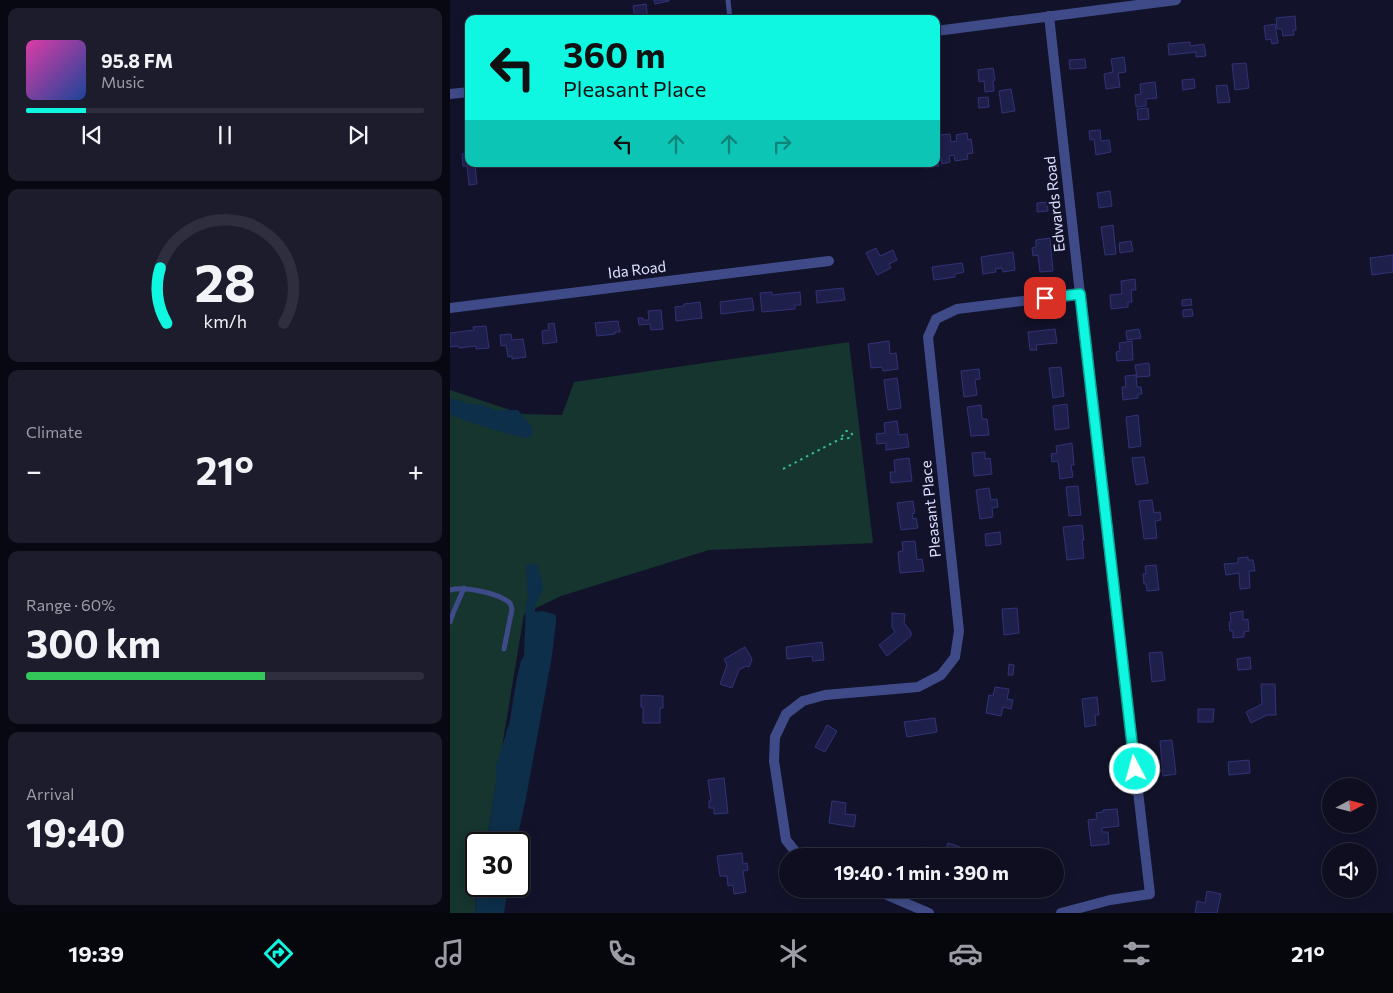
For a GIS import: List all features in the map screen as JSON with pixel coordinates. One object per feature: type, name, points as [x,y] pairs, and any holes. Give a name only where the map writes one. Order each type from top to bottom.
[{"type":"street","points":[[940,30],[1176,0]]},
{"type":"street","name":"Edwards Road","points":[[1049,16],[1150,894],[1110,900],[1061,913]]},
{"type":"street","points":[[450,94],[465,92]]},
{"type":"street","name":"Ida Road","points":[[450,308],[829,261]]},
{"type":"street","name":"Pleasant Place","points":[[792,848],[786,840],[774,761],[775,737],[786,714],[803,701],[825,695],[918,687],[941,675],[955,657],[959,631],[928,337],[936,319],[957,309],[1080,294]]},
{"type":"street","points":[[894,898],[929,913]]},
{"type":"lane","points":[[728,0],[730,15]]},
{"type":"lane","points":[[450,590],[464,588],[498,596],[510,603],[512,609],[504,650]]},
{"type":"lane","points":[[450,622],[464,588]]},
{"type":"path","points":[[784,469],[840,439],[850,438],[852,434],[846,431],[840,439]]},
{"type":"green space","points":[[849,342],[873,543],[709,550],[561,596],[524,614],[488,832],[465,832],[465,897],[475,897],[475,913],[450,913],[450,390],[522,414],[562,415],[574,382]]},
{"type":"water","points":[[450,398],[470,404],[484,405],[494,410],[518,410],[532,427],[533,433],[530,438],[524,438],[459,418],[450,414]]},
{"type":"water","points":[[535,563],[538,566],[543,586],[535,612],[543,611],[556,615],[552,656],[519,832],[488,832],[496,783],[496,767],[510,720],[517,677],[524,656],[526,603],[528,597],[526,566]]},
{"type":"water","points":[[476,897],[506,897],[504,913],[475,913]]},
{"type":"building","points":[[654,0],[669,0],[669,1],[655,4]]},
{"type":"building","points":[[646,4],[647,15],[634,15],[633,6]]},
{"type":"building","points":[[1295,16],[1296,30],[1293,30],[1294,35],[1283,36],[1282,29],[1277,29],[1276,18]]},
{"type":"building","points":[[1275,24],[1278,43],[1272,44],[1271,39],[1266,40],[1264,26]]},
{"type":"building","points":[[1190,42],[1190,46],[1204,44],[1206,56],[1196,57],[1196,52],[1169,55],[1168,44]]},
{"type":"building","points":[[1124,57],[1126,72],[1118,73],[1120,87],[1106,89],[1104,74],[1113,72],[1111,59]]},
{"type":"building","points":[[1085,59],[1086,68],[1070,69],[1069,60]]},
{"type":"building","points":[[1246,63],[1249,88],[1235,90],[1232,64]]},
{"type":"building","points":[[993,68],[994,91],[985,92],[984,81],[979,82],[978,70]]},
{"type":"building","points":[[1194,79],[1195,88],[1183,90],[1182,80]]},
{"type":"building","points":[[1155,82],[1157,98],[1146,99],[1146,106],[1136,107],[1135,95],[1141,94],[1140,84]]},
{"type":"building","points":[[1227,85],[1230,102],[1218,103],[1216,86]]},
{"type":"building","points":[[1011,89],[1015,111],[1002,113],[999,91]]},
{"type":"building","points":[[988,97],[989,107],[979,108],[978,98]]},
{"type":"building","points":[[1148,108],[1149,119],[1138,120],[1137,109]]},
{"type":"building","points":[[1100,130],[1101,141],[1109,140],[1111,152],[1096,155],[1094,139],[1090,140],[1089,131]]},
{"type":"building","points":[[967,133],[968,140],[971,139],[973,153],[967,154],[968,159],[955,161],[954,155],[949,156],[950,162],[942,164],[940,157],[940,135],[950,134],[951,142],[957,141],[956,135]]},
{"type":"building","points":[[462,154],[465,154],[465,166],[463,166]]},
{"type":"building","points":[[467,167],[475,167],[477,184],[469,185]]},
{"type":"building","points":[[1110,191],[1112,206],[1099,208],[1097,193]]},
{"type":"building","points":[[1047,202],[1048,211],[1037,212],[1037,203]]},
{"type":"building","points":[[1113,225],[1116,254],[1105,255],[1101,227]]},
{"type":"building","points":[[1050,238],[1053,271],[1040,272],[1038,255],[1033,256],[1032,248],[1036,247],[1036,240]]},
{"type":"building","points":[[1131,241],[1133,251],[1120,253],[1119,243]]},
{"type":"building","points":[[876,248],[880,256],[893,250],[897,260],[889,264],[891,268],[877,275],[866,253]]},
{"type":"building","points":[[1013,252],[1015,270],[1003,272],[1002,268],[995,269],[996,272],[983,274],[981,257]]},
{"type":"building","points":[[1393,255],[1393,272],[1372,275],[1370,258]]},
{"type":"building","points":[[962,263],[964,272],[955,274],[955,277],[934,280],[932,267]]},
{"type":"building","points":[[1135,279],[1136,290],[1131,290],[1132,302],[1128,302],[1128,307],[1111,309],[1110,295],[1122,294],[1121,281]]},
{"type":"building","points":[[843,288],[845,300],[817,303],[816,291]]},
{"type":"building","points":[[772,292],[772,295],[800,292],[801,305],[795,305],[795,309],[762,312],[760,293]]},
{"type":"building","points":[[752,298],[754,310],[721,314],[720,302]]},
{"type":"building","points":[[1191,299],[1192,305],[1182,306],[1182,300]]},
{"type":"building","points":[[700,302],[702,318],[676,321],[675,307]]},
{"type":"building","points":[[1192,309],[1193,316],[1183,317],[1183,310]]},
{"type":"building","points":[[661,310],[663,329],[651,330],[650,324],[639,325],[638,318],[649,320],[648,311]]},
{"type":"building","points":[[618,321],[620,332],[597,336],[595,323]]},
{"type":"building","points":[[554,323],[557,342],[543,344],[542,331],[549,330],[548,324]]},
{"type":"building","points":[[486,326],[489,348],[476,349],[476,346],[450,347],[450,333],[474,330],[473,327]]},
{"type":"building","points":[[1055,329],[1057,343],[1036,345],[1037,350],[1030,350],[1028,332]]},
{"type":"building","points":[[1139,329],[1141,338],[1127,340],[1126,331]]},
{"type":"building","points":[[511,334],[512,340],[523,339],[526,357],[512,359],[512,356],[508,357],[506,345],[501,346],[500,335]]},
{"type":"building","points":[[889,341],[890,354],[896,353],[898,369],[883,371],[882,367],[871,368],[868,344]]},
{"type":"building","points":[[1132,341],[1133,360],[1117,361],[1116,352],[1120,351],[1119,343]]},
{"type":"building","points":[[1149,363],[1150,376],[1137,377],[1135,365]]},
{"type":"building","points":[[1061,367],[1064,396],[1053,398],[1049,368]]},
{"type":"building","points":[[979,369],[980,379],[975,380],[977,395],[964,397],[961,371]]},
{"type":"building","points":[[1136,375],[1137,387],[1141,387],[1142,394],[1138,394],[1138,398],[1123,400],[1122,387],[1126,387],[1125,376]]},
{"type":"building","points":[[897,378],[901,408],[888,410],[884,380]]},
{"type":"building","points":[[1067,404],[1069,428],[1055,430],[1053,406]]},
{"type":"building","points":[[981,405],[982,419],[987,419],[989,435],[971,436],[967,407]]},
{"type":"building","points":[[1138,415],[1141,446],[1129,448],[1126,417]]},
{"type":"building","points":[[897,421],[899,435],[907,434],[909,447],[886,450],[886,443],[877,444],[876,434],[885,433],[884,423]]},
{"type":"building","points":[[1072,443],[1074,465],[1071,465],[1073,477],[1060,479],[1058,461],[1052,462],[1051,454],[1057,453],[1056,446]]},
{"type":"building","points":[[985,452],[985,459],[990,458],[992,474],[974,476],[972,453]]},
{"type":"building","points":[[1144,457],[1148,483],[1136,485],[1132,458]]},
{"type":"building","points":[[909,458],[912,481],[891,483],[890,472],[895,472],[894,460]]},
{"type":"building","points":[[1078,486],[1081,515],[1069,516],[1066,487]]},
{"type":"building","points":[[989,488],[991,500],[997,499],[998,507],[992,508],[993,517],[980,519],[976,490]]},
{"type":"building","points":[[1152,500],[1154,513],[1160,512],[1161,520],[1155,521],[1157,538],[1144,539],[1139,501]]},
{"type":"building","points":[[913,501],[915,513],[912,514],[913,519],[916,518],[918,528],[901,530],[897,503]]},
{"type":"building","points":[[1082,525],[1084,558],[1067,560],[1063,527]]},
{"type":"building","points":[[1000,532],[1001,544],[986,546],[985,534]]},
{"type":"building","points":[[915,541],[917,560],[922,559],[924,571],[900,573],[898,552],[903,551],[902,542]]},
{"type":"building","points":[[1248,557],[1248,560],[1253,560],[1255,571],[1249,571],[1250,588],[1240,589],[1239,573],[1226,575],[1224,564],[1238,563],[1238,558]]},
{"type":"building","points":[[1156,565],[1159,590],[1147,591],[1143,574],[1146,574],[1145,566]]},
{"type":"building","points":[[1017,608],[1019,633],[1004,635],[1002,609]]},
{"type":"building","points":[[1243,611],[1243,620],[1248,619],[1249,631],[1244,632],[1244,637],[1233,638],[1233,631],[1230,631],[1230,613]]},
{"type":"building","points":[[892,613],[905,614],[904,623],[911,632],[911,636],[887,656],[879,645],[895,632],[892,627]]},
{"type":"building","points":[[822,642],[824,660],[813,661],[812,656],[787,659],[786,647]]},
{"type":"building","points":[[745,647],[752,659],[749,667],[746,666],[739,670],[732,688],[720,684],[727,665],[724,659]]},
{"type":"building","points":[[1162,652],[1165,680],[1152,682],[1149,653]]},
{"type":"building","points":[[1250,657],[1251,669],[1238,670],[1237,659]]},
{"type":"building","points":[[1009,664],[1014,665],[1013,675],[1008,675]]},
{"type":"building","points":[[1261,684],[1275,684],[1276,715],[1267,715],[1251,723],[1246,712],[1262,704]]},
{"type":"building","points":[[995,687],[1009,689],[1007,699],[1013,700],[1011,709],[1003,707],[1001,716],[986,713],[989,695],[993,696]]},
{"type":"building","points":[[641,695],[663,696],[663,708],[660,708],[660,723],[643,723]]},
{"type":"building","points":[[1097,697],[1099,715],[1095,715],[1096,725],[1085,727],[1082,699]]},
{"type":"building","points":[[1198,709],[1214,709],[1213,722],[1198,722]]},
{"type":"building","points":[[935,718],[937,732],[907,737],[904,722]]},
{"type":"building","points":[[827,725],[837,731],[825,752],[815,747]]},
{"type":"building","points":[[1172,740],[1176,774],[1163,776],[1160,741]]},
{"type":"building","points":[[1249,760],[1250,773],[1229,775],[1228,762]]},
{"type":"building","points":[[724,778],[728,813],[714,814],[714,808],[709,808],[709,801],[711,801],[708,780]]},
{"type":"building","points":[[832,801],[846,803],[845,814],[856,815],[854,827],[829,823]]},
{"type":"building","points":[[1117,809],[1119,826],[1102,828],[1102,832],[1108,832],[1109,844],[1091,846],[1088,820],[1097,819],[1096,813],[1103,812],[1103,810]]},
{"type":"building","points":[[948,843],[960,847],[960,848],[946,848]]},
{"type":"building","points":[[742,853],[743,864],[747,863],[748,870],[743,871],[746,892],[734,894],[733,885],[728,886],[727,876],[720,876],[717,856]]},
{"type":"building","points":[[1207,891],[1221,894],[1217,913],[1195,913],[1197,901],[1205,903]]},
{"type":"route","points":[[1045,298],[1080,294],[1135,769]]}]
